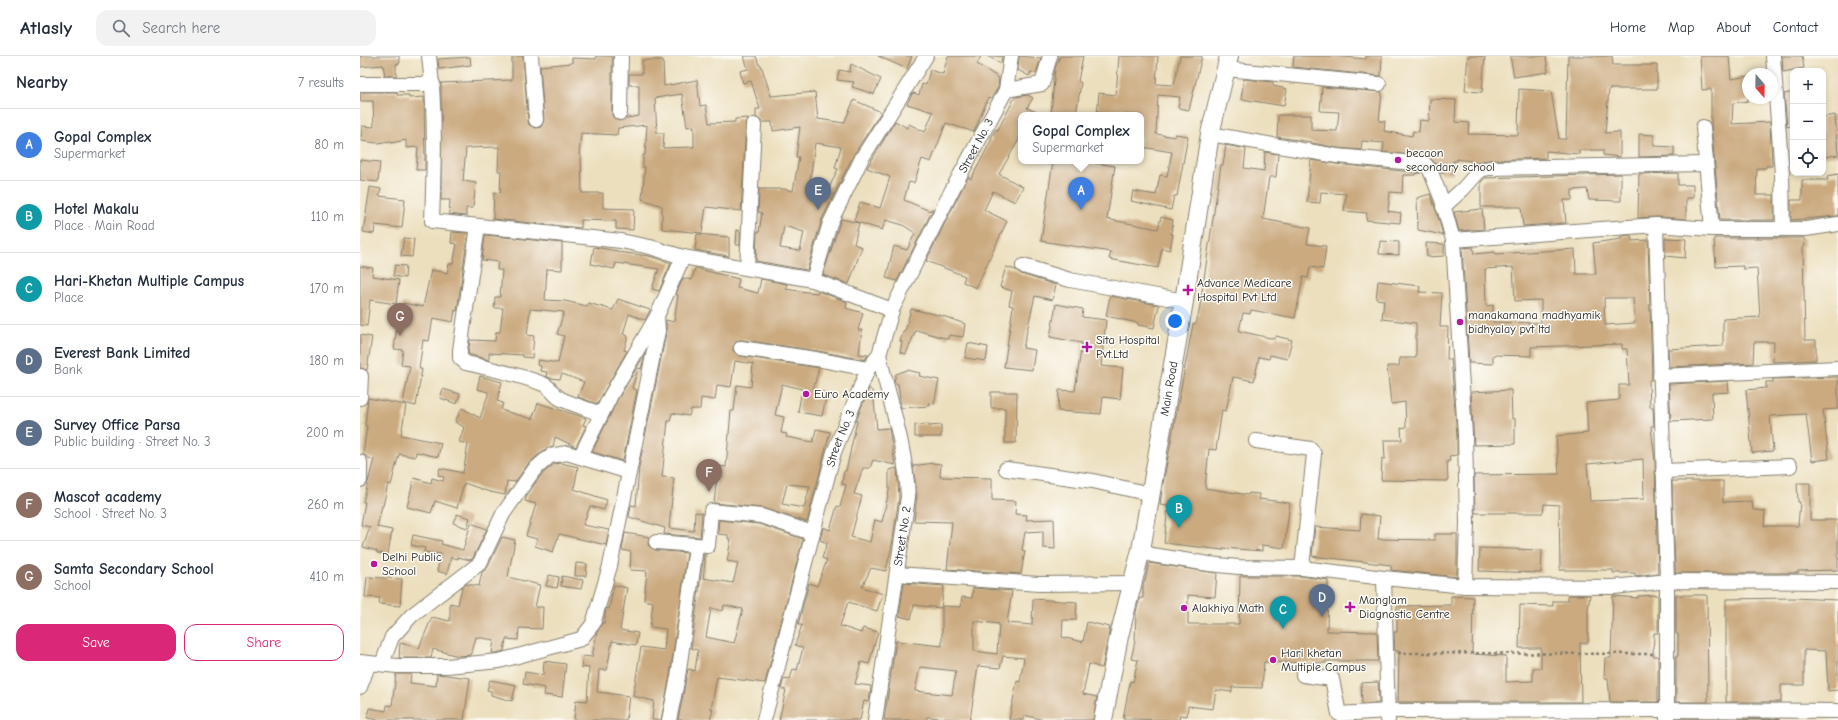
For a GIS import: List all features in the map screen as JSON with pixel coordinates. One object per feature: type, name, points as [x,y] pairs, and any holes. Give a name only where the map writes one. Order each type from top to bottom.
[{"type":"main road","name":"Main Road","points":[[1103,720],[1119,636],[1141,550],[1184,301],[1210,134],[1227,63]]},
{"type":"street","points":[[429,56],[433,84],[435,148],[432,221],[621,241],[650,247],[683,257],[813,280],[892,310]]},
{"type":"street","points":[[531,56],[536,120]]},
{"type":"street","points":[[620,113],[621,56]]},
{"type":"street","points":[[813,280],[830,223],[862,158],[926,56]]},
{"type":"street","name":"Street No. 3","points":[[764,720],[834,452],[868,369],[879,355],[892,310],[952,190],[1006,90],[1011,56]]},
{"type":"street","points":[[1006,90],[1042,84],[1050,56]]},
{"type":"street","points":[[1773,56],[1782,174],[1783,228]]},
{"type":"street","points":[[1227,63],[1380,84]]},
{"type":"street","points":[[360,84],[433,84]]},
{"type":"street","points":[[747,268],[754,125]]},
{"type":"street","points":[[1703,127],[1712,229]]},
{"type":"street","points":[[1210,134],[1337,156],[1425,164],[1430,170],[1453,240],[1465,435],[1467,522],[1465,586]]},
{"type":"street","points":[[1443,206],[1463,189],[1480,170],[1489,168],[1706,164]]},
{"type":"street","points":[[1453,240],[1656,225],[1712,229],[1806,229],[1838,224]]},
{"type":"street","points":[[1656,225],[1667,581],[1667,715]]},
{"type":"street","points":[[478,226],[460,358],[466,363],[527,378],[548,386],[552,394],[561,399],[601,414]]},
{"type":"street","points":[[580,457],[601,414],[657,316],[683,257]]},
{"type":"street","points":[[1023,266],[1070,280],[1184,301]]},
{"type":"street","points":[[370,663],[397,666],[447,666],[499,661],[581,639],[593,624],[610,566],[658,331],[657,316]]},
{"type":"street","points":[[741,348],[816,359],[868,369]]},
{"type":"street","name":"Street No. 2","points":[[875,720],[908,497],[907,470],[903,447],[879,355]]},
{"type":"street","points":[[1660,376],[1838,368]]},
{"type":"street","points":[[360,398],[361,376]]},
{"type":"street","points":[[1256,441],[1311,449],[1314,454],[1302,568]]},
{"type":"street","points":[[360,687],[370,663],[412,615],[480,563],[503,514],[534,470],[550,456],[567,453],[629,472]]},
{"type":"street","points":[[360,462],[360,479]]},
{"type":"street","points":[[1663,471],[1790,466]]},
{"type":"street","points":[[1006,469],[1093,481],[1150,494]]},
{"type":"street","points":[[656,542],[708,546],[711,511],[761,516],[812,533]]},
{"type":"street","points":[[669,720],[678,677],[696,546]]},
{"type":"street","points":[[1141,550],[1152,555],[1223,565],[1302,568],[1465,586],[1614,588],[1667,581],[1838,582]]},
{"type":"street","points":[[897,574],[1039,584],[1132,583]]},
{"type":"street","points":[[1384,578],[1388,716]]},
{"type":"street","points":[[1303,675],[1332,679],[1339,714],[1388,716],[1667,715],[1838,711]]},
{"type":"path","points":[[1386,653],[1667,654]]},
{"type":"building","points":[[360,56],[399,56],[400,63],[396,64],[396,76],[385,76],[383,65],[360,67]]},
{"type":"building","points":[[512,56],[523,56],[529,125],[536,128],[541,127],[544,120],[540,66],[572,63],[572,58],[596,59],[596,56],[612,56],[612,113],[613,117],[619,121],[639,116],[639,85],[629,85],[629,74],[642,74],[642,60],[663,60],[664,86],[697,80],[700,106],[706,105],[709,123],[735,122],[735,119],[748,118],[746,125],[741,211],[706,207],[702,233],[662,229],[662,206],[642,199],[645,167],[643,167],[643,155],[645,155],[647,125],[618,128],[617,135],[581,133],[579,155],[581,155],[582,193],[603,193],[603,208],[634,209],[633,230],[616,229],[616,221],[581,220],[581,228],[493,219],[494,192],[500,193],[501,171],[498,171],[499,147],[466,148],[463,181],[476,183],[473,208],[466,208],[466,216],[449,214],[450,200],[441,200],[441,83],[512,80]],"holes":[[[682,94],[687,127],[694,126],[694,147],[663,148],[664,133],[657,133],[655,98]]]},
{"type":"building","points":[[744,56],[756,56],[759,65],[761,65],[771,96],[815,92],[818,119],[844,123],[854,100],[881,112],[854,154],[822,219],[807,270],[756,261],[757,232],[759,232],[762,213],[758,212],[759,189],[784,189],[793,191],[799,157],[796,157],[800,127],[773,131],[772,122],[762,122],[756,117],[756,109],[760,109],[751,81],[743,83],[740,71],[748,69]],"holes":[[[815,143],[841,147],[835,168],[838,169],[828,190],[810,181]],[[784,226],[804,232],[800,251],[780,248]]]},
{"type":"building","points":[[878,56],[912,56],[907,69]]},
{"type":"building","points":[[948,56],[981,56],[977,64],[999,78],[998,87],[991,99],[988,98],[974,132],[946,123],[931,162],[922,159],[914,183],[909,182],[904,200],[930,211],[933,209],[897,281],[886,278],[894,246],[907,250],[915,233],[903,225],[886,220],[882,230],[854,221],[860,202],[880,208],[890,177],[867,168],[895,121],[907,128],[909,124],[925,132],[933,112],[907,104],[913,93],[919,95],[922,84],[926,85],[930,70],[943,74]]},
{"type":"building","points":[[987,56],[1002,56],[1001,63]]},
{"type":"building","points":[[1019,56],[1041,58],[1036,73],[1031,72],[1029,76],[1018,70]]},
{"type":"building","points":[[1060,56],[1083,56],[1078,81],[1081,83],[1076,112],[1051,112],[1055,68]]},
{"type":"building","points":[[1119,56],[1158,56],[1156,84],[1174,85],[1180,56],[1202,56],[1189,110],[1178,108],[1180,97],[1158,95],[1156,134],[1175,137],[1175,134],[1188,136],[1177,196],[1174,196],[1171,210],[1131,201],[1133,191],[1156,195],[1160,175],[1167,176],[1172,152],[1144,147],[1144,112],[1097,112],[1099,93],[1116,95]]},
{"type":"building","points":[[1294,56],[1333,56],[1366,59],[1366,56],[1382,56],[1381,76],[1293,67]]},
{"type":"building","points":[[1468,56],[1485,56],[1482,92],[1465,91]]},
{"type":"building","points":[[1510,56],[1546,56],[1548,72],[1514,77]]},
{"type":"building","points":[[1568,56],[1612,56],[1613,65],[1657,65],[1657,89],[1609,89],[1605,133],[1620,132],[1620,157],[1603,155],[1603,150],[1579,150],[1579,154],[1546,151],[1546,158],[1489,160],[1477,162],[1457,159],[1457,161],[1453,161],[1453,174],[1440,173],[1437,165],[1429,157],[1383,152],[1384,143],[1362,141],[1361,150],[1338,148],[1312,142],[1277,137],[1278,115],[1311,115],[1311,130],[1337,131],[1339,112],[1320,111],[1322,87],[1382,92],[1379,121],[1385,121],[1384,131],[1412,136],[1413,131],[1419,132],[1420,120],[1429,121],[1430,99],[1456,100],[1455,122],[1469,123],[1468,134],[1518,135],[1519,89],[1551,91],[1559,139],[1566,139]]},
{"type":"building","points":[[1700,56],[1729,56],[1731,79],[1742,77],[1742,102],[1733,103],[1732,124],[1770,122],[1772,166],[1757,168],[1756,195],[1774,195],[1774,220],[1720,220],[1711,124],[1711,89],[1702,90]]},
{"type":"building","points":[[1782,56],[1802,56],[1804,68],[1790,68],[1790,71],[1783,72]]},
{"type":"building","points":[[470,57],[471,65],[439,69],[438,59]]},
{"type":"building","points":[[851,64],[881,79],[874,94],[852,87],[854,82],[837,80],[839,70],[850,72]]},
{"type":"building","points":[[1244,79],[1273,82],[1273,86],[1287,89],[1284,106],[1241,99]]},
{"type":"building","points":[[360,92],[397,92],[397,95],[409,95],[409,98],[424,97],[425,170],[416,170],[418,147],[406,148],[406,140],[391,143],[391,141],[378,143],[361,141],[362,126],[374,127],[373,101],[360,101]]},
{"type":"building","points":[[1790,93],[1790,126],[1787,127],[1784,94]]},
{"type":"building","points":[[1028,95],[1033,98],[1027,108],[1036,112],[1018,112],[1018,141],[999,174],[1023,187],[1015,202],[993,191],[984,210],[1007,221],[976,288],[963,282],[965,276],[926,261],[968,177],[971,179],[992,139],[991,138],[996,129],[998,130],[1015,97]]},
{"type":"building","points":[[1835,115],[1838,155],[1826,157],[1826,116]]},
{"type":"building","points":[[1639,134],[1654,135],[1654,146],[1674,147],[1674,156],[1639,157]]},
{"type":"building","points":[[1226,145],[1246,149],[1244,168],[1264,171],[1265,152],[1278,154],[1276,177],[1269,177],[1263,219],[1310,228],[1307,244],[1326,246],[1323,269],[1310,267],[1308,278],[1303,277],[1295,318],[1251,310],[1250,314],[1243,313],[1239,331],[1275,339],[1276,336],[1292,340],[1287,359],[1270,355],[1269,359],[1259,357],[1254,381],[1233,377],[1226,411],[1222,410],[1216,450],[1209,449],[1205,488],[1248,495],[1249,493],[1259,494],[1259,499],[1290,503],[1284,548],[1262,545],[1262,551],[1223,548],[1223,550],[1164,543],[1168,506],[1160,505],[1193,324],[1196,324],[1199,312],[1221,165],[1223,165]]},
{"type":"building","points":[[360,160],[380,162],[378,182],[360,180]]},
{"type":"building","points":[[1311,160],[1421,173],[1416,173],[1416,175],[1403,175],[1402,193],[1390,192],[1388,211],[1401,213],[1400,223],[1366,220],[1367,213],[1344,211],[1346,194],[1321,192],[1320,203],[1307,202]]},
{"type":"building","points":[[1053,164],[1103,164],[1115,166],[1107,219],[1158,229],[1161,217],[1173,220],[1171,234],[1173,234],[1170,250],[1162,248],[1158,268],[1109,259],[1111,252],[1041,241]]},
{"type":"building","points":[[1678,173],[1678,185],[1693,185],[1693,198],[1686,198],[1686,219],[1657,217],[1638,218],[1639,174]]},
{"type":"building","points":[[1621,174],[1621,201],[1589,200],[1587,189],[1572,190],[1572,200],[1564,200],[1566,223],[1523,226],[1521,207],[1481,207],[1481,182],[1485,178]]},
{"type":"building","points":[[1838,174],[1838,216],[1791,220],[1791,200],[1802,200],[1802,180],[1828,180],[1827,176]]},
{"type":"building","points":[[370,187],[381,189],[379,196],[405,199],[402,228],[375,225],[374,234],[363,232]]},
{"type":"building","points":[[1430,194],[1443,235],[1418,230],[1417,198]]},
{"type":"building","points":[[1482,209],[1484,229],[1459,231],[1454,212]]},
{"type":"building","points":[[841,219],[859,223],[854,244],[862,247],[849,284],[823,275]]},
{"type":"building","points":[[737,230],[740,231],[740,245],[736,245]]},
{"type":"building","points":[[452,232],[468,233],[457,311],[455,310],[453,322],[433,318],[429,341],[423,340],[419,369],[422,369],[416,406],[403,403],[410,366],[401,365],[403,350],[394,349],[397,327],[403,303],[423,307],[431,270],[447,273],[449,264],[453,264],[457,244],[451,243]]},
{"type":"building","points":[[697,234],[729,237],[729,256],[695,250]]},
{"type":"building","points":[[485,235],[562,243],[562,270],[547,269],[545,300],[565,301],[587,306],[588,303],[613,310],[618,299],[650,310],[645,320],[629,314],[623,334],[628,336],[624,350],[627,351],[597,404],[578,397],[584,382],[562,374],[560,379],[550,378],[546,376],[547,372],[540,371],[541,366],[537,365],[538,360],[558,363],[564,336],[557,334],[564,312],[530,309],[527,335],[534,336],[532,358],[523,357],[523,355],[489,353],[489,360],[468,354],[470,340],[495,341],[496,332],[500,332],[503,308],[494,308],[495,297],[500,297],[502,270],[497,270],[498,262],[482,260]]},
{"type":"building","points":[[1630,235],[1632,241],[1648,240],[1652,380],[1649,380],[1650,407],[1653,407],[1654,426],[1651,426],[1655,462],[1658,573],[1635,576],[1635,573],[1613,573],[1613,570],[1560,570],[1559,505],[1544,504],[1543,513],[1475,513],[1474,475],[1559,474],[1556,436],[1588,433],[1586,403],[1619,400],[1619,385],[1629,385],[1627,349],[1622,349],[1622,344],[1531,347],[1531,356],[1493,355],[1493,364],[1469,363],[1462,248],[1473,247],[1474,254],[1575,249],[1576,274],[1596,274],[1593,243],[1621,239],[1621,236]],"holes":[[[1513,267],[1515,301],[1541,300],[1541,323],[1493,322],[1493,305],[1486,306],[1485,269]],[[1604,298],[1633,298],[1635,323],[1605,325]],[[1643,459],[1644,499],[1590,501],[1587,464]]]},
{"type":"building","points":[[404,238],[414,239],[412,257],[401,256]]},
{"type":"building","points":[[1665,238],[1686,239],[1685,258],[1665,256]]},
{"type":"building","points":[[1714,238],[1804,238],[1805,340],[1816,340],[1816,360],[1773,362],[1774,342],[1754,342],[1753,363],[1669,367],[1668,349],[1723,346],[1723,319],[1760,317],[1757,268],[1743,269],[1743,266],[1716,267]]},
{"type":"building","points":[[1380,241],[1399,242],[1399,255],[1379,254]]},
{"type":"building","points":[[1426,243],[1444,244],[1444,256],[1427,257]]},
{"type":"building","points":[[594,247],[649,256],[671,263],[659,291],[652,289],[659,269],[616,263],[614,269],[591,264]]},
{"type":"building","points":[[395,265],[406,266],[405,278],[393,276]]},
{"type":"building","points":[[360,266],[373,268],[372,276],[399,280],[396,304],[370,300],[367,326],[360,325]]},
{"type":"building","points":[[1006,267],[1016,270],[1021,274],[1056,285],[1052,300],[1035,296],[1023,348],[1035,350],[1032,370],[1004,367],[1013,306],[1009,305],[1012,291],[1000,287]]},
{"type":"building","points":[[695,268],[739,279],[737,288],[758,293],[761,279],[787,284],[786,289],[817,293],[818,291],[847,302],[846,308],[863,313],[858,330],[862,330],[859,354],[868,355],[865,360],[818,351],[742,340],[738,340],[733,346],[733,351],[740,356],[819,368],[813,390],[827,393],[822,416],[798,412],[802,389],[782,384],[775,415],[784,417],[781,433],[787,434],[786,437],[813,442],[816,429],[830,432],[807,522],[762,508],[714,503],[718,466],[726,467],[731,411],[734,411],[737,385],[751,387],[753,364],[735,361],[731,387],[717,385],[715,400],[701,398],[700,409],[691,409],[689,416],[672,413],[670,421],[668,421],[662,477],[674,478],[669,528],[694,531],[695,512],[702,513],[700,537],[664,534],[665,528],[629,517],[631,505],[636,506],[639,467],[666,333],[666,320],[674,322],[678,295],[676,294],[683,278],[692,280]],"holes":[[[787,484],[810,486],[804,508],[782,504]]]},
{"type":"building","points":[[1378,281],[1420,286],[1419,292],[1442,293],[1440,327],[1448,327],[1447,359],[1451,359],[1457,435],[1457,455],[1449,456],[1450,461],[1447,461],[1448,481],[1381,480],[1382,458],[1385,459],[1384,440],[1402,440],[1401,428],[1406,427],[1405,402],[1391,404],[1387,366],[1399,366],[1400,358],[1416,358],[1416,323],[1382,319],[1384,300],[1376,299]]},
{"type":"building","points":[[1110,296],[1159,305],[1154,328],[1106,316]]},
{"type":"building","points":[[1056,304],[1083,309],[1082,317],[1106,320],[1101,366],[1123,368],[1120,399],[1103,397],[1101,414],[1058,411],[1059,390],[1075,391],[1082,343],[1050,337]]},
{"type":"building","points":[[911,309],[943,316],[965,324],[963,337],[949,335],[948,339],[916,330],[906,354],[900,352],[902,342],[900,341],[904,330],[905,331]]},
{"type":"building","points":[[360,335],[372,337],[367,370],[360,368]]},
{"type":"building","points":[[968,343],[988,347],[986,361],[965,358]]},
{"type":"building","points":[[645,354],[641,369],[638,368],[632,388],[637,390],[623,461],[592,452],[618,399]]},
{"type":"building","points":[[907,370],[920,373],[919,376],[939,380],[934,404],[929,403],[929,406],[901,408],[898,384],[894,381],[896,374]]},
{"type":"building","points":[[480,376],[502,382],[497,401],[503,403],[501,410],[532,419],[538,403],[586,418],[583,425],[586,426],[576,447],[555,437],[553,447],[544,450],[528,464],[515,482],[507,481],[505,495],[490,492],[464,483],[457,508],[435,501],[431,513],[407,507],[414,478],[431,483],[432,478],[443,481],[444,477],[438,475],[440,468],[463,473],[468,444],[459,442],[464,427],[455,422],[462,408],[480,418],[488,392],[477,389]]},
{"type":"building","points":[[1838,377],[1838,409],[1823,410],[1829,459],[1812,461],[1806,414],[1770,416],[1773,451],[1752,453],[1746,390],[1766,388],[1766,382],[1773,382],[1773,379]]},
{"type":"building","points":[[1728,381],[1729,392],[1712,393],[1713,419],[1671,421],[1669,384]]},
{"type":"building","points":[[869,388],[873,392],[877,429],[889,428],[895,465],[873,460],[870,468],[863,468],[854,494],[862,496],[851,537],[870,542],[875,520],[882,522],[889,491],[889,470],[897,468],[899,497],[892,545],[886,571],[871,568],[862,587],[883,594],[877,611],[848,602],[840,626],[861,633],[863,628],[878,632],[869,664],[861,662],[855,684],[871,686],[869,702],[864,701],[860,720],[779,720],[786,690],[781,689],[784,678],[790,679],[793,669],[797,670],[803,648],[795,645],[802,625],[798,625],[809,583],[817,586],[827,560],[822,558],[827,543],[820,540],[823,527],[830,530],[837,506],[840,507],[846,485],[842,484],[844,471],[846,471],[856,421]]},
{"type":"building","points":[[443,389],[460,394],[457,404],[440,398]]},
{"type":"building","points":[[1511,390],[1512,419],[1515,419],[1515,444],[1474,445],[1471,392]]},
{"type":"building","points":[[991,392],[1017,392],[1016,443],[1005,443],[1005,408],[991,408]]},
{"type":"building","points":[[368,398],[406,405],[401,435],[441,443],[438,457],[416,452],[415,457],[399,454],[391,485],[388,484],[377,527],[392,530],[388,554],[377,553],[377,551],[363,547],[370,527],[361,525],[365,502],[363,502],[374,459],[368,458],[363,454],[367,426],[365,426]]},
{"type":"building","points":[[929,424],[929,426],[941,425],[941,437],[915,437],[915,425]]},
{"type":"building","points":[[561,463],[578,467],[574,489],[607,500],[604,510],[590,506],[583,525],[609,530],[606,545],[559,534],[553,552],[535,546],[537,539],[526,536],[536,504],[525,501],[527,495],[540,476],[554,464]]},
{"type":"building","points":[[933,463],[941,464],[940,477],[992,478],[992,500],[1016,501],[1015,514],[1027,515],[1026,520],[1054,519],[1055,549],[1043,548],[1043,531],[1025,532],[1022,550],[1025,551],[1021,574],[947,569],[952,522],[914,521],[917,495],[913,466]]},
{"type":"building","points":[[1672,481],[1723,481],[1723,502],[1752,501],[1753,510],[1765,511],[1764,526],[1798,526],[1800,502],[1798,502],[1797,483],[1810,483],[1810,520],[1838,520],[1838,570],[1798,571],[1798,573],[1675,573]]},
{"type":"building","points":[[457,514],[470,518],[467,528],[453,523]]},
{"type":"building","points":[[1361,514],[1380,516],[1378,539],[1435,540],[1435,534],[1457,534],[1457,577],[1391,570],[1391,565],[1312,556],[1315,527],[1360,530]]},
{"type":"building","points":[[719,520],[759,524],[803,539],[765,683],[717,677],[711,709],[713,710],[710,720],[678,720],[688,669],[695,671],[698,650],[691,648],[704,554],[706,555],[703,578],[733,583],[738,563],[727,561],[731,539],[728,539],[728,535],[718,534]],"holes":[[[724,605],[743,609],[734,643],[706,637],[711,608],[723,611]]]},
{"type":"building","points":[[471,523],[487,529],[473,558],[470,560],[451,557],[447,574],[437,571],[441,554],[424,552],[425,548],[411,545],[413,535],[442,541],[441,544],[463,550]]},
{"type":"building","points":[[625,533],[649,537],[648,545],[655,550],[687,553],[670,676],[661,720],[652,720],[654,701],[633,696],[641,647],[664,650],[666,629],[650,627],[653,602],[644,600],[647,571],[630,570],[631,552],[622,550]]},
{"type":"building","points":[[502,537],[515,540],[508,577],[540,585],[535,607],[543,607],[542,629],[519,628],[518,640],[506,639],[504,651],[497,653],[492,653],[494,640],[476,637],[471,655],[458,656],[433,649],[431,658],[399,658],[400,643],[419,648],[432,617],[450,621],[450,603],[458,605],[462,587],[467,584],[479,586],[482,572],[488,567]]},
{"type":"building","points":[[1480,548],[1542,550],[1541,573],[1479,571]]},
{"type":"building","points":[[576,563],[587,564],[586,576],[575,576]]},
{"type":"building","points":[[1149,563],[1217,573],[1215,597],[1188,595],[1188,624],[1239,624],[1240,576],[1301,576],[1328,580],[1327,631],[1377,632],[1378,661],[1326,661],[1326,663],[1264,662],[1262,688],[1232,687],[1232,692],[1216,690],[1213,709],[1188,706],[1187,716],[1180,715],[1179,720],[1123,719],[1130,681],[1133,682],[1138,660],[1131,659],[1135,641],[1136,612],[1140,598],[1143,598],[1143,584]]},
{"type":"building","points":[[549,575],[559,577],[557,588],[546,586]]},
{"type":"building","points":[[562,576],[583,580],[581,589],[561,586]]},
{"type":"building","points":[[367,577],[402,579],[400,606],[379,604],[380,598],[365,597]]},
{"type":"building","points":[[904,583],[944,586],[941,608],[914,605],[911,619],[899,616]]},
{"type":"building","points":[[614,585],[627,588],[620,630],[638,633],[636,645],[612,641],[607,670],[599,670],[597,692],[629,696],[626,720],[574,720],[576,700],[587,701],[589,668],[581,667],[583,656],[592,657],[597,632],[602,623],[604,623],[606,608],[609,609]]},
{"type":"building","points":[[973,588],[1012,591],[1007,623],[1032,625],[1033,599],[1077,602],[1076,620],[1063,620],[1062,637],[1083,642],[1087,622],[1110,627],[1102,668],[1089,664],[1083,694],[1097,697],[1093,720],[1044,720],[1024,715],[1024,720],[1009,720],[1017,681],[1020,682],[1024,658],[1003,656],[1000,668],[978,666],[970,720],[927,717],[926,720],[884,720],[896,641],[942,646],[942,606],[961,607],[962,597],[972,598]],"holes":[[[974,621],[999,624],[997,654],[974,651]],[[920,667],[956,671],[952,695],[915,691]]]},
{"type":"building","points":[[1568,595],[1590,595],[1588,610],[1588,643],[1580,643],[1581,702],[1398,702],[1399,651],[1395,651],[1394,632],[1397,632],[1397,606],[1451,605],[1451,596],[1473,597],[1472,654],[1506,656],[1506,682],[1533,681],[1533,668],[1541,668],[1541,648],[1519,648],[1520,605],[1553,606],[1553,601],[1568,601]]},
{"type":"building","points":[[1658,595],[1658,633],[1654,633],[1653,656],[1658,656],[1658,702],[1610,702],[1608,678],[1604,678],[1605,658],[1611,658],[1613,596],[1638,598],[1638,596]]},
{"type":"building","points":[[1676,595],[1707,595],[1708,702],[1676,702],[1676,656],[1678,656],[1678,634],[1676,634]]},
{"type":"building","points":[[1794,598],[1838,600],[1838,690],[1828,691],[1826,651],[1804,650],[1804,685],[1781,685],[1781,702],[1726,702],[1726,599]]},
{"type":"building","points":[[544,661],[566,664],[562,697],[544,695],[545,688],[523,684],[525,672],[543,675]]},
{"type":"building","points":[[396,674],[411,674],[410,683],[436,686],[437,674],[470,678],[464,720],[378,720],[367,718],[369,708],[386,711],[387,705],[392,706]]},
{"type":"building","points":[[490,680],[516,685],[512,701],[491,695],[491,691],[487,690]]},
{"type":"building","points":[[1378,682],[1379,703],[1362,704],[1361,683]]},
{"type":"building","points":[[1779,719],[1779,720],[1676,720]]},
{"type":"place","name":"becaon secondary school","points":[[1398,160]]},
{"type":"place","name":"Survey Office Parsa","points":[[818,210]]},
{"type":"place","name":"Gopal Complex","points":[[1081,210]]},
{"type":"place","name":"Advance Medicare Hospital Pvt Ltd","points":[[1188,290]]},
{"type":"place","name":"manakamana madhyamik bidhyalay pvt ltd","points":[[1460,322]]},
{"type":"place","name":"Samta Secondary School","points":[[400,336]]},
{"type":"place","name":"Sita Hospital Pvt.Ltd","points":[[1087,347]]},
{"type":"place","name":"Euro Academy","points":[[806,394]]},
{"type":"place","name":"Mascot academy","points":[[709,492]]},
{"type":"place","name":"Hotel Makalu","points":[[1179,528]]},
{"type":"place","name":"Delhi Public School","points":[[374,564]]},
{"type":"place","name":"Manglam Diagnostic Centre","points":[[1350,607]]},
{"type":"place","name":"Alakhiya Math","points":[[1184,608]]},
{"type":"place","name":"Everest Bank Limited","points":[[1322,617]]},
{"type":"place","name":"Hari-Khetan Multiple Campus","points":[[1283,629]]},
{"type":"place","name":"Hari khetan Multiple Campus","points":[[1273,660]]}]
